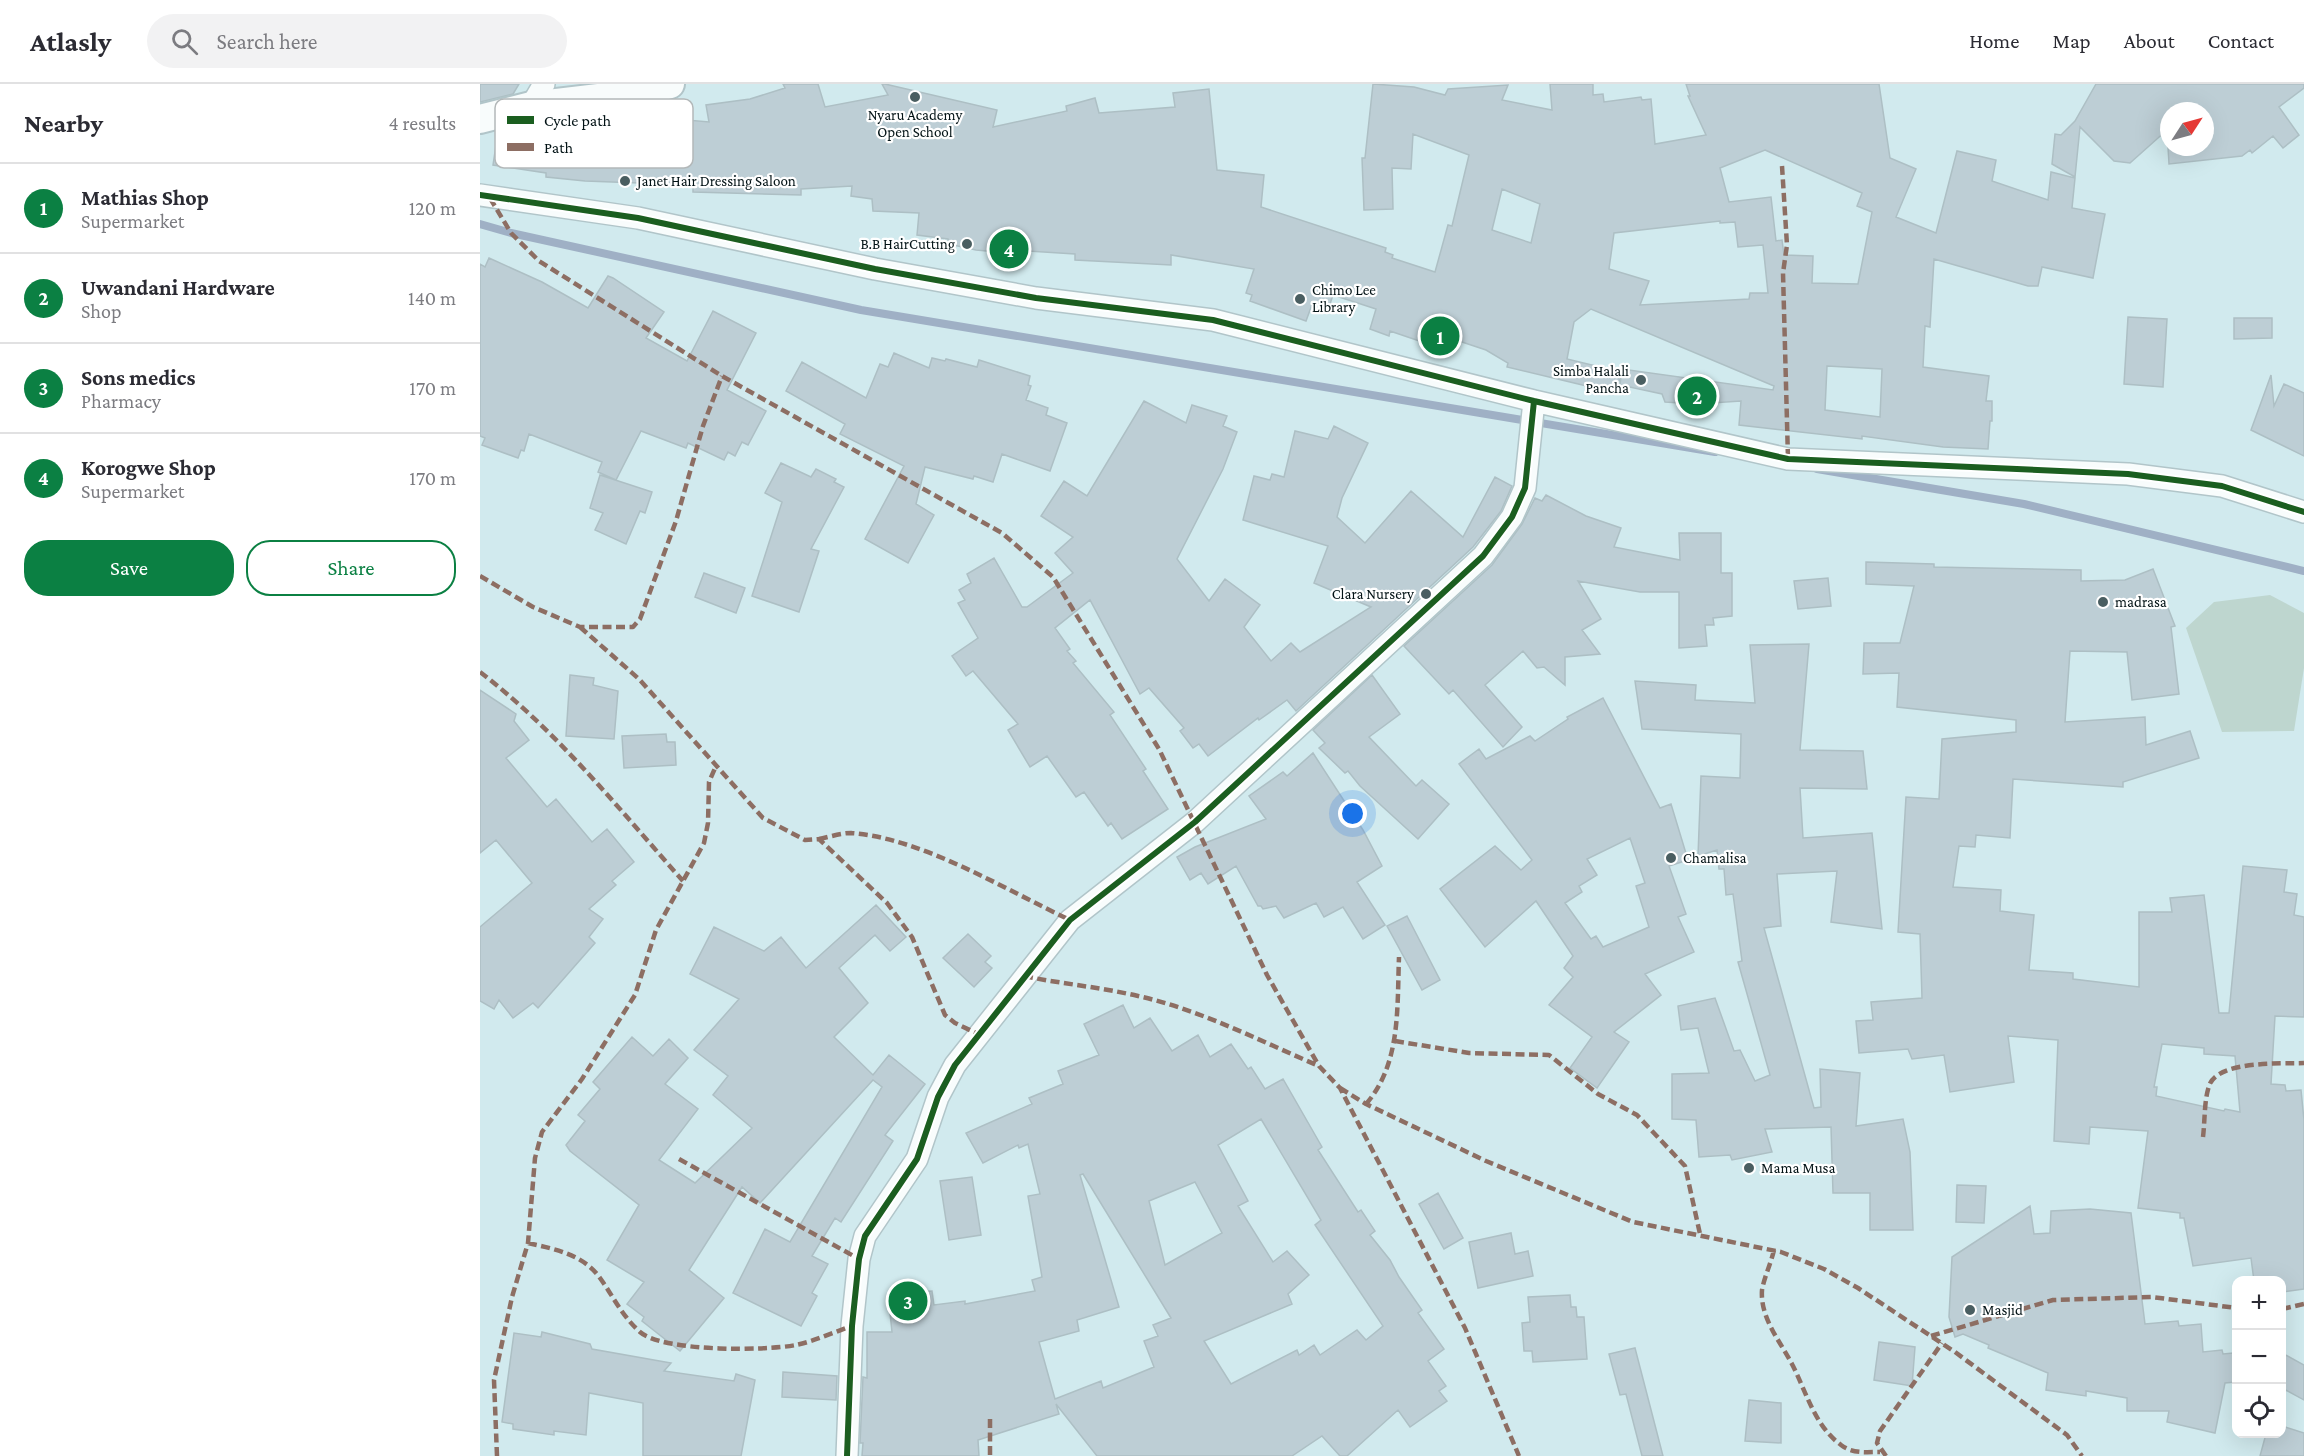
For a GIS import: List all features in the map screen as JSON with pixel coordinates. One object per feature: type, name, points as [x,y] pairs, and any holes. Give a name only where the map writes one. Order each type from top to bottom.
[{"type":"street","points":[[538,95],[640,93],[670,84]]},
{"type":"street","points":[[480,119],[495,113]]},
{"type":"street","points":[[480,195],[638,218],[876,269],[1036,298],[1213,320],[1534,400],[1788,459],[2128,474],[2222,486],[2304,512]]},
{"type":"street","points":[[847,1456],[852,1326],[865,1236],[917,1159],[938,1097],[955,1065],[1070,920],[1195,822],[1483,556],[1512,517],[1525,488],[1534,400]]},
{"type":"green space","points":[[2270,595],[2304,613],[2304,668],[2294,731],[2222,732],[2186,628],[2214,602]]},
{"type":"building","points":[[480,84],[519,84],[513,94],[480,102]]},
{"type":"building","points":[[783,84],[818,84],[825,107],[888,95],[882,84],[885,84],[997,110],[993,127],[1067,111],[1066,106],[1095,98],[1099,113],[1175,107],[1173,93],[1209,89],[1217,170],[1264,175],[1261,207],[1386,248],[1385,252],[1393,255],[1392,258],[1435,272],[1448,225],[1452,226],[1469,155],[1413,134],[1411,169],[1392,168],[1393,209],[1364,210],[1362,158],[1365,158],[1373,84],[1414,87],[1445,95],[1448,89],[1508,85],[1502,100],[1552,110],[1550,84],[1593,84],[1593,95],[1603,94],[1604,102],[1641,97],[1642,100],[1651,99],[1655,144],[1706,135],[1688,96],[1690,96],[1686,84],[1879,84],[1890,158],[1916,169],[1896,217],[1936,233],[1957,151],[1996,160],[1992,181],[2048,200],[2051,172],[2075,178],[2072,208],[2105,214],[2093,278],[2042,267],[2038,286],[2028,286],[1934,259],[1930,327],[1925,326],[1923,367],[1989,376],[1986,401],[1992,401],[1992,421],[1990,421],[1988,449],[1943,447],[1862,436],[1862,439],[1739,425],[1741,401],[1696,404],[1665,402],[1662,394],[1620,385],[1622,369],[1773,390],[1774,386],[1591,309],[1574,322],[1567,359],[1621,372],[1616,393],[1507,367],[1508,363],[1486,350],[1450,338],[1446,350],[1390,331],[1389,336],[1370,329],[1376,309],[1333,295],[1329,307],[1313,302],[1306,321],[1250,301],[1252,295],[1246,293],[1254,269],[1171,255],[1171,265],[1075,260],[1075,254],[1028,251],[1029,255],[976,250],[949,244],[948,239],[917,235],[919,213],[873,211],[872,199],[851,196],[852,186],[801,189],[801,195],[693,192],[693,185],[585,181],[546,177],[546,173],[513,168],[693,168],[693,121],[709,122],[706,105],[750,99],[785,88]],"holes":[[[1765,150],[1862,193],[1857,206],[1872,212],[1858,284],[1812,283],[1813,256],[1784,255],[1782,240],[1776,241],[1771,197],[1729,202],[1720,168]],[[1502,189],[1540,204],[1531,243],[1492,230]],[[1720,221],[1720,223],[1735,222],[1738,247],[1763,245],[1768,293],[1750,293],[1749,299],[1640,305],[1649,281],[1609,269],[1614,233]],[[1827,366],[1882,369],[1880,417],[1825,410]]]},
{"type":"building","points":[[2096,84],[2304,84],[2304,88],[2279,107],[2299,135],[2283,148],[2273,136],[2252,153],[2250,150],[2242,156],[2169,164],[2169,156],[2214,156],[2214,102],[2160,102],[2160,136],[2130,163],[2114,161],[2080,127],[2075,177],[2052,164],[2055,134],[2061,135],[2075,121]]},
{"type":"building","points":[[489,258],[542,282],[588,308],[608,276],[613,278],[664,312],[646,338],[687,361],[713,311],[756,333],[727,390],[766,411],[748,445],[742,442],[735,456],[728,452],[724,460],[688,443],[686,448],[641,431],[616,480],[598,472],[602,462],[529,434],[524,451],[521,450],[518,458],[482,445],[485,438],[480,436],[480,264],[485,267]]},
{"type":"building","points":[[2128,317],[2167,319],[2163,387],[2124,384]]},
{"type":"building","points":[[2234,318],[2272,318],[2272,338],[2234,339]]},
{"type":"building","points":[[894,353],[929,368],[932,358],[977,367],[979,360],[1030,376],[1028,385],[1031,386],[1026,400],[1048,408],[1046,415],[1067,423],[1050,471],[1002,454],[993,482],[925,467],[916,504],[934,515],[908,563],[865,539],[904,466],[840,434],[845,424],[786,391],[802,362],[866,398],[880,364],[888,367]]},
{"type":"building","points":[[2271,375],[2274,406],[2284,384],[2304,393],[2304,456],[2251,430]]},
{"type":"building","points":[[1144,401],[1186,423],[1192,405],[1227,416],[1223,426],[1237,432],[1223,469],[1177,559],[1209,601],[1225,579],[1260,605],[1244,627],[1271,661],[1291,643],[1300,652],[1371,607],[1314,583],[1328,546],[1243,520],[1254,476],[1270,480],[1272,474],[1284,477],[1295,431],[1328,439],[1334,426],[1368,443],[1342,498],[1337,517],[1365,543],[1411,491],[1463,537],[1495,477],[1512,486],[1501,511],[1473,547],[1296,711],[1287,700],[1259,720],[1258,718],[1208,756],[1199,744],[1193,748],[1180,731],[1184,728],[1149,688],[1140,694],[1090,600],[1055,628],[1070,649],[1067,651],[1076,661],[1073,663],[1114,712],[1110,715],[1146,769],[1143,771],[1168,809],[1122,839],[1111,823],[1108,826],[1084,792],[1076,797],[1047,756],[1030,767],[1008,730],[1018,724],[973,671],[966,676],[952,656],[978,638],[958,603],[965,600],[959,590],[971,583],[967,574],[994,558],[1022,607],[1027,607],[1073,573],[1055,553],[1073,537],[1041,516],[1064,481],[1087,496]]},
{"type":"building","points":[[781,463],[811,477],[816,469],[836,479],[834,482],[844,487],[811,549],[819,551],[799,612],[752,596],[782,502],[765,493]]},
{"type":"building","points":[[600,475],[652,492],[645,513],[640,511],[626,544],[595,530],[603,513],[590,508]]},
{"type":"building","points":[[1546,495],[1586,516],[1621,528],[1614,547],[1680,560],[1679,533],[1721,533],[1721,573],[1732,573],[1732,616],[1713,618],[1714,625],[1705,625],[1707,646],[1679,648],[1679,592],[1640,592],[1578,581],[1601,619],[1582,630],[1600,654],[1565,657],[1565,685],[1544,667],[1537,668],[1523,651],[1485,685],[1522,727],[1503,747],[1453,690],[1449,694],[1404,646],[1492,565],[1522,524],[1535,498],[1542,501]]},
{"type":"building","points":[[1866,562],[1934,564],[1934,567],[2081,570],[2081,581],[2125,580],[2153,569],[2175,626],[2171,627],[2179,694],[2132,700],[2127,652],[2070,651],[2065,722],[2145,717],[2146,745],[2190,731],[2199,758],[2123,782],[2123,787],[2013,779],[2010,838],[1976,835],[1975,847],[1959,846],[1953,887],[2001,890],[2000,911],[2034,915],[2029,970],[2073,973],[2073,979],[2139,987],[2139,912],[2172,912],[2170,898],[2204,895],[2219,1013],[2229,1013],[2243,866],[2287,870],[2284,892],[2297,894],[2294,915],[2304,917],[2304,1017],[2275,1016],[2271,1084],[2285,1085],[2286,1091],[2301,1090],[2304,1120],[2304,1289],[2286,1291],[2286,1276],[2253,1276],[2251,1258],[2193,1266],[2184,1218],[2180,1218],[2180,1213],[2138,1208],[2148,1131],[2090,1127],[2089,1144],[2054,1141],[2058,1040],[2008,1036],[2014,1082],[1950,1092],[1944,1055],[1912,1059],[1908,1049],[1859,1053],[1856,1021],[1873,1020],[1871,1002],[1922,998],[1920,934],[1898,932],[1906,797],[1939,799],[1942,739],[2016,732],[2016,720],[1897,707],[1899,673],[1863,674],[1864,643],[1900,643],[1914,586],[1866,584]],"holes":[[[2162,1044],[2204,1048],[2204,1054],[2235,1056],[2240,1112],[2225,1109],[2224,1111],[2156,1096],[2157,1087],[2154,1087]]]},
{"type":"building","points":[[704,573],[745,588],[736,613],[695,597]]},
{"type":"building","points":[[1828,578],[1831,606],[1798,609],[1794,581]]},
{"type":"building","points":[[1809,644],[1800,750],[1863,751],[1867,789],[1800,788],[1803,838],[1872,833],[1882,929],[1831,922],[1837,871],[1777,874],[1781,926],[1764,928],[1814,1108],[1821,1107],[1820,1069],[1860,1073],[1856,1126],[1903,1119],[1910,1152],[1913,1230],[1870,1230],[1870,1193],[1833,1193],[1831,1127],[1765,1129],[1772,1152],[1732,1160],[1730,1155],[1699,1157],[1696,1120],[1672,1119],[1672,1074],[1709,1073],[1698,1028],[1681,1030],[1678,1006],[1715,998],[1734,1051],[1740,1050],[1755,1081],[1770,1075],[1738,962],[1742,961],[1733,894],[1726,895],[1724,869],[1719,869],[1717,850],[1698,856],[1701,776],[1740,778],[1741,734],[1642,729],[1635,681],[1696,685],[1695,700],[1755,703],[1750,645]]},
{"type":"building","points":[[570,675],[594,678],[593,685],[618,691],[614,739],[566,736]]},
{"type":"building","points":[[1372,675],[1400,714],[1369,737],[1416,786],[1422,780],[1449,804],[1418,839],[1360,786],[1348,771],[1345,773],[1319,748],[1325,743],[1313,730]]},
{"type":"building","points":[[480,690],[516,714],[514,721],[529,740],[506,758],[547,807],[556,799],[592,842],[607,829],[634,862],[612,881],[616,885],[589,909],[603,919],[589,937],[595,943],[538,1008],[533,1003],[513,1018],[499,1000],[494,1009],[480,1001],[480,927],[532,883],[496,840],[480,853]]},
{"type":"building","points":[[1603,698],[1660,808],[1671,804],[1688,860],[1669,866],[1686,914],[1678,917],[1694,952],[1645,974],[1661,995],[1614,1032],[1629,1042],[1597,1088],[1570,1068],[1592,1037],[1549,1005],[1573,977],[1564,968],[1573,956],[1536,901],[1485,947],[1440,889],[1495,846],[1521,870],[1532,860],[1459,764],[1479,749],[1486,759],[1530,736],[1535,741],[1568,719],[1567,717]],"holes":[[[1630,838],[1645,883],[1636,886],[1649,927],[1603,947],[1596,936],[1591,939],[1565,903],[1582,892],[1579,886],[1597,875],[1587,859]]]},
{"type":"building","points":[[666,734],[667,742],[675,742],[676,765],[624,768],[622,736]]},
{"type":"building","points":[[1313,753],[1363,830],[1382,866],[1357,882],[1385,925],[1363,939],[1343,907],[1324,917],[1316,903],[1284,918],[1276,906],[1263,909],[1258,906],[1236,866],[1208,884],[1201,873],[1190,880],[1177,857],[1195,847],[1266,819],[1249,796],[1283,772],[1287,776]]},
{"type":"building","points":[[876,905],[906,937],[890,951],[875,935],[839,968],[868,1003],[834,1037],[873,1075],[889,1055],[925,1084],[885,1135],[893,1141],[841,1222],[835,1218],[812,1256],[828,1264],[812,1293],[817,1296],[801,1326],[733,1293],[765,1229],[790,1242],[882,1087],[873,1080],[760,1203],[742,1187],[689,1270],[724,1298],[680,1351],[642,1321],[644,1317],[627,1304],[644,1282],[607,1260],[639,1205],[570,1151],[566,1145],[585,1121],[578,1115],[600,1089],[593,1082],[632,1037],[653,1056],[669,1039],[688,1058],[665,1084],[698,1109],[659,1160],[695,1183],[752,1128],[713,1095],[728,1076],[694,1050],[739,999],[690,974],[714,927],[764,951],[781,937],[806,968]]},
{"type":"building","points":[[1407,916],[1440,980],[1422,990],[1387,926]]},
{"type":"building","points":[[968,934],[991,956],[985,962],[992,968],[974,987],[943,958]]},
{"type":"building","points":[[1123,1005],[1134,1028],[1150,1018],[1172,1051],[1198,1035],[1210,1057],[1231,1044],[1248,1069],[1251,1067],[1265,1089],[1283,1079],[1322,1147],[1318,1150],[1358,1212],[1361,1210],[1375,1231],[1370,1235],[1390,1260],[1422,1310],[1418,1313],[1444,1349],[1428,1361],[1446,1386],[1439,1391],[1447,1401],[1410,1427],[1398,1410],[1347,1456],[1340,1456],[1322,1436],[1292,1456],[1097,1456],[1056,1404],[1059,1414],[978,1440],[979,1456],[862,1456],[863,1443],[860,1443],[863,1377],[867,1378],[867,1332],[892,1332],[888,1294],[932,1291],[934,1305],[965,1301],[965,1304],[1035,1291],[1032,1280],[1042,1277],[1028,1196],[1040,1194],[1028,1144],[1019,1148],[1018,1145],[983,1163],[966,1133],[1032,1104],[1029,1098],[1063,1084],[1058,1071],[1099,1055],[1084,1024]],"holes":[[[1261,1119],[1321,1220],[1315,1225],[1383,1326],[1366,1340],[1357,1330],[1320,1355],[1314,1345],[1299,1355],[1297,1350],[1231,1384],[1204,1341],[1292,1304],[1288,1294],[1309,1275],[1287,1251],[1273,1262],[1238,1206],[1248,1201],[1218,1145]],[[1083,1174],[1171,1318],[1153,1325],[1158,1336],[1144,1341],[1154,1367],[1103,1388],[1101,1381],[1055,1399],[1039,1342],[1079,1331],[1077,1320],[1119,1307],[1080,1175]],[[1195,1182],[1222,1233],[1165,1265],[1149,1201]]]},
{"type":"building","points":[[972,1177],[981,1235],[949,1240],[940,1181]]},
{"type":"building","points":[[1957,1185],[1986,1186],[1984,1223],[1956,1222]]},
{"type":"building","points":[[1438,1193],[1463,1238],[1444,1249],[1419,1204]]},
{"type":"building","points":[[2030,1206],[2034,1234],[2050,1233],[2051,1211],[2090,1209],[2131,1213],[2145,1324],[2178,1321],[2179,1326],[2201,1324],[2203,1352],[2222,1350],[2223,1354],[2232,1353],[2232,1382],[2225,1383],[2215,1433],[2167,1422],[2169,1411],[2127,1411],[2127,1398],[2086,1391],[2086,1396],[2046,1390],[2048,1373],[1988,1348],[1989,1345],[1963,1334],[1955,1337],[1949,1317],[1952,1257]]},
{"type":"building","points":[[1511,1233],[1515,1254],[1528,1251],[1533,1276],[1478,1288],[1469,1242]]},
{"type":"building","points":[[1570,1295],[1571,1307],[1576,1307],[1577,1317],[1584,1317],[1587,1359],[1533,1362],[1532,1351],[1524,1351],[1522,1323],[1530,1322],[1528,1297]]},
{"type":"building","points":[[542,1332],[590,1344],[592,1349],[671,1363],[664,1371],[734,1381],[736,1374],[755,1380],[741,1456],[643,1456],[643,1403],[589,1393],[586,1435],[554,1431],[554,1435],[513,1429],[513,1424],[502,1422],[514,1333],[541,1337]]},
{"type":"building","points":[[1879,1342],[1915,1347],[1912,1386],[1874,1380]]},
{"type":"building","points":[[1635,1348],[1663,1456],[1642,1456],[1626,1394],[1620,1395],[1609,1354]]},
{"type":"building","points":[[2286,1355],[2304,1365],[2304,1400],[2286,1390]]},
{"type":"building","points":[[783,1372],[837,1376],[836,1400],[782,1397]]},
{"type":"building","points":[[1749,1400],[1781,1403],[1781,1443],[1745,1441]]},
{"type":"building","points":[[2286,1427],[2304,1433],[2304,1456],[2260,1456],[2265,1438],[2286,1438]]},
{"type":"waterway","points":[[480,224],[511,233],[861,310],[1715,452]]},
{"type":"waterway","points":[[1817,469],[2024,504],[2304,571]]},
{"type":"marked path","points":[[1782,166],[1787,245],[1783,273],[1788,459]]},
{"type":"marked path","points":[[490,198],[511,233],[539,261],[722,376],[1002,533],[1053,577],[1159,749],[1267,975],[1319,1066],[1340,1088],[1465,1328],[1519,1456]]},
{"type":"marked path","points":[[480,576],[533,607],[580,627],[633,627],[640,619],[676,521],[703,426],[722,376]]},
{"type":"marked path","points":[[580,627],[639,679],[763,818],[805,840],[819,839],[887,903],[912,937],[945,1015],[955,1023],[978,1034]]},
{"type":"marked path","points":[[480,672],[535,719],[561,745],[683,881]]},
{"type":"marked path","points":[[497,1456],[494,1380],[512,1297],[528,1243],[535,1158],[542,1132],[582,1079],[635,995],[656,930],[704,843],[708,823],[709,782],[716,766]]},
{"type":"marked path","points":[[819,839],[851,833],[906,844],[963,867],[1070,920]]},
{"type":"marked path","points":[[1366,1104],[1386,1071],[1391,1053],[1397,1015],[1399,957]]},
{"type":"marked path","points":[[1024,976],[1124,993],[1185,1009],[1319,1066]]},
{"type":"marked path","points":[[1395,1041],[1469,1053],[1549,1055],[1598,1094],[1637,1115],[1685,1166],[1700,1234]]},
{"type":"marked path","points":[[2203,1137],[2207,1092],[2214,1078],[2224,1072],[2251,1065],[2304,1063]]},
{"type":"marked path","points":[[1340,1088],[1366,1104],[1486,1161],[1633,1222],[1781,1252],[1824,1269],[1858,1288],[1955,1352],[2067,1435],[2082,1456]]},
{"type":"marked path","points":[[679,1159],[859,1259]]},
{"type":"marked path","points":[[528,1243],[567,1254],[585,1263],[600,1278],[634,1326],[652,1339],[715,1348],[782,1347],[810,1341],[852,1326]]},
{"type":"marked path","points":[[1774,1250],[1762,1290],[1764,1311],[1793,1366],[1812,1409],[1824,1429],[1841,1445],[1855,1451],[1880,1452]]},
{"type":"marked path","points":[[1931,1336],[2053,1300],[2152,1297],[2232,1307]]},
{"type":"marked path","points":[[2286,1308],[2304,1304]]},
{"type":"marked path","points":[[1886,1456],[1877,1443],[1880,1431],[1942,1343]]},
{"type":"marked path","points":[[990,1419],[990,1456]]},
{"type":"cycle path","points":[[480,195],[638,218],[875,269],[1036,298],[1213,320],[1534,401],[1788,459],[2128,474],[2222,486],[2304,512]]},
{"type":"cycle path","points":[[847,1456],[852,1326],[859,1259],[865,1236],[917,1159],[938,1097],[955,1065],[1070,920],[1195,822],[1483,556],[1512,517],[1525,488],[1534,401]]},
{"type":"place","name":"Nyaru Academy Open School","points":[[915,97]]},
{"type":"place","name":"Janet Hair Dressing Saloon","points":[[625,181]]},
{"type":"place","name":"B.B HairCutting","points":[[967,244]]},
{"type":"place","name":"Korogwe Shop","points":[[1009,249]]},
{"type":"place","name":"Chimo Lee Library","points":[[1300,299]]},
{"type":"place","name":"Mathias Shop","points":[[1440,336]]},
{"type":"place","name":"Simba Halali Pancha","points":[[1641,380]]},
{"type":"place","name":"Uwandani Hardware","points":[[1697,396]]},
{"type":"place","name":"Clara Nursery","points":[[1426,594]]},
{"type":"place","name":"madrasa","points":[[2103,602]]},
{"type":"place","name":"Chamalisa","points":[[1671,858]]},
{"type":"place","name":"Mama Musa","points":[[1749,1168]]},
{"type":"place","name":"Sons medics","points":[[908,1301]]},
{"type":"place","name":"Masjid","points":[[1970,1310]]}]
